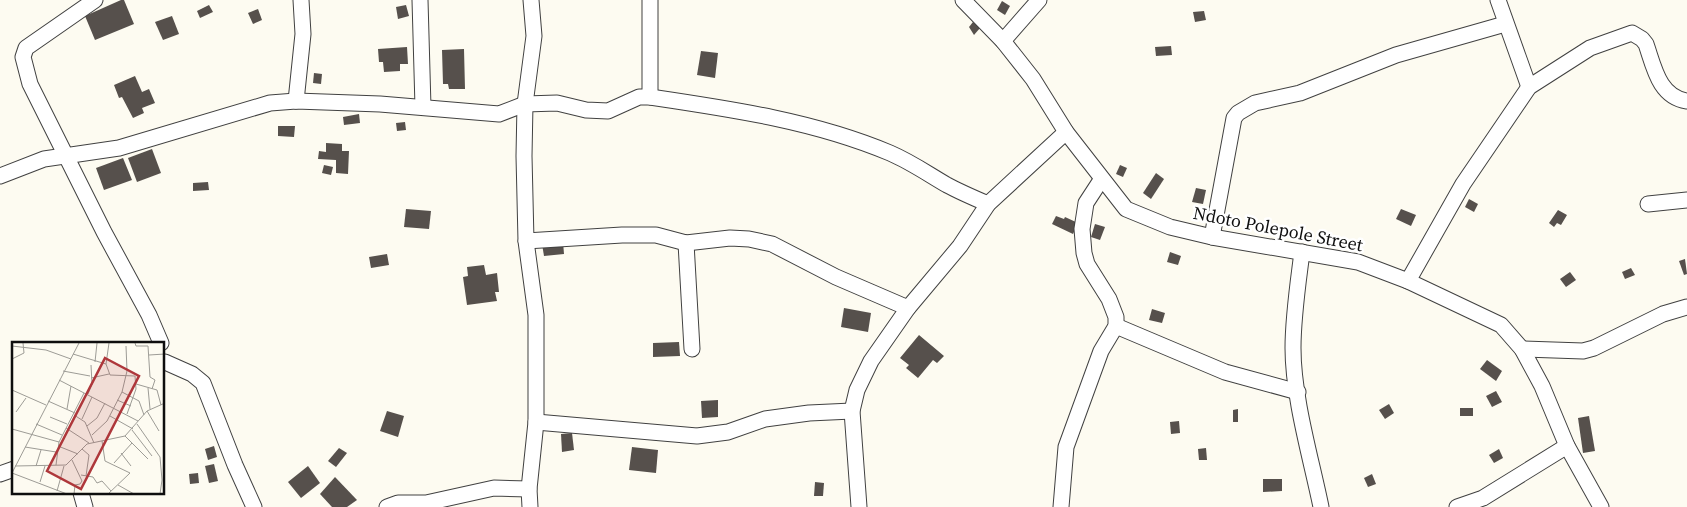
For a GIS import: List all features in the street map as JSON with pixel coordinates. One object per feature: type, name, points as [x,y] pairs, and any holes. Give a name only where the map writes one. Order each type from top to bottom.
[{"type":"street","points":[[95,0],[38,38],[26,48],[23,56],[30,84],[104,232],[149,315],[161,342]]},
{"type":"street","points":[[296,100],[303,34],[301,0]]},
{"type":"street","points":[[420,0],[423,107]]},
{"type":"street","points":[[530,507],[529,489],[536,422],[536,315],[526,241],[524,201],[525,104],[534,36],[531,0]]},
{"type":"street","points":[[650,0],[650,97]]},
{"type":"street","name":"Ndoto Polepole Street","points":[[963,0],[1002,41],[1033,79],[1066,132],[1101,180],[1126,209],[1170,227],[1212,237],[1358,262],[1408,281],[1501,324],[1522,349],[1542,386],[1567,446],[1601,507]]},
{"type":"street","points":[[1002,41],[1039,0]]},
{"type":"street","points":[[1498,0],[1529,87]]},
{"type":"street","points":[[1212,237],[1234,118],[1238,113],[1255,103],[1300,93],[1396,55],[1505,24]]},
{"type":"street","points":[[1408,281],[1463,184],[1529,87],[1590,48],[1632,33],[1646,44],[1664,90],[1672,97],[1687,101]]},
{"type":"street","points":[[0,176],[29,164],[66,154],[119,148],[270,103],[296,100],[423,107],[499,114],[525,104],[557,103],[586,110],[608,111],[639,97],[650,97],[730,109],[778,119],[855,140],[912,163],[947,185],[988,204]]},
{"type":"street","points":[[859,507],[852,411],[857,390],[871,361],[908,308],[960,246],[988,204],[1066,132]]},
{"type":"street","points":[[1061,507],[1066,447],[1101,351],[1116,326],[1116,317],[1109,299],[1087,264],[1084,253],[1082,230],[1086,203],[1101,180]]},
{"type":"street","points":[[1648,204],[1687,200]]},
{"type":"street","points":[[526,241],[639,235],[670,237],[686,243],[730,238],[749,239],[772,244],[836,277],[908,308]]},
{"type":"street","points":[[686,243],[692,349]]},
{"type":"street","points":[[1302,252],[1293,349],[1298,392],[1321,507]]},
{"type":"street","points":[[1522,349],[1588,349],[1663,314],[1687,307]]},
{"type":"street","points":[[1116,326],[1225,372],[1298,392]]},
{"type":"street","points":[[165,359],[192,374],[203,383],[235,465],[254,507]]},
{"type":"street","points":[[536,422],[697,436],[728,432],[765,420],[809,413],[852,411]]},
{"type":"street","points":[[1457,507],[1483,498],[1567,446]]},
{"type":"street","points":[[0,474],[12,470]]},
{"type":"street","points":[[387,507],[398,504],[426,505],[494,488],[529,489]]},
{"type":"street","points":[[81,494],[85,507]]},
{"type":"building","points":[[124,0],[134,24],[95,40],[85,16]]},
{"type":"building","points":[[1002,1],[1010,6],[1005,15],[997,10]]},
{"type":"building","points":[[209,5],[213,12],[200,18],[197,11]]},
{"type":"building","points":[[406,5],[409,16],[398,19],[396,7]]},
{"type":"building","points":[[258,9],[262,20],[253,24],[248,13]]},
{"type":"building","points":[[1204,11],[1206,20],[1195,22],[1193,12]]},
{"type":"building","points":[[172,16],[179,34],[163,40],[155,22]]},
{"type":"building","points":[[973,22],[980,28],[974,35],[969,27]]},
{"type":"building","points":[[1171,46],[1172,55],[1156,56],[1155,47]]},
{"type":"building","points":[[407,47],[408,64],[400,64],[400,71],[384,72],[383,62],[379,62],[378,49]]},
{"type":"building","points":[[464,49],[465,89],[449,89],[448,84],[443,84],[442,50]]},
{"type":"building","points":[[701,51],[718,53],[715,78],[697,75]]},
{"type":"building","points":[[314,73],[322,74],[321,84],[313,83]]},
{"type":"building","points":[[135,76],[142,92],[149,89],[155,103],[142,108],[144,113],[133,118],[122,97],[119,98],[114,85]]},
{"type":"building","points":[[359,114],[360,123],[344,125],[343,117]]},
{"type":"building","points":[[405,122],[406,130],[397,131],[396,123]]},
{"type":"building","points":[[278,126],[295,126],[294,137],[278,136]]},
{"type":"building","points":[[326,143],[342,144],[342,151],[349,151],[348,174],[336,173],[336,160],[318,159],[319,151],[326,152]]},
{"type":"building","points":[[152,149],[161,173],[137,182],[128,158]]},
{"type":"building","points":[[123,158],[132,180],[104,190],[96,168]]},
{"type":"building","points":[[324,165],[333,167],[331,175],[322,173]]},
{"type":"building","points":[[1120,165],[1127,168],[1123,177],[1116,174]]},
{"type":"building","points":[[1156,173],[1164,179],[1151,199],[1143,193]]},
{"type":"building","points":[[208,182],[209,190],[193,191],[193,183]]},
{"type":"building","points":[[1196,188],[1206,190],[1203,204],[1192,202]]},
{"type":"building","points":[[1469,199],[1478,204],[1474,212],[1465,207]]},
{"type":"building","points":[[406,209],[431,211],[429,229],[404,227]]},
{"type":"building","points":[[1401,209],[1416,215],[1411,226],[1396,219]]},
{"type":"building","points":[[1558,210],[1567,215],[1561,225],[1557,223],[1554,227],[1549,223]]},
{"type":"building","points":[[1056,216],[1064,219],[1065,217],[1078,223],[1073,234],[1052,224]]},
{"type":"building","points":[[1095,224],[1105,227],[1100,240],[1091,237]]},
{"type":"building","points":[[563,242],[564,254],[544,256],[542,244]]},
{"type":"building","points":[[1170,252],[1181,256],[1178,265],[1167,262]]},
{"type":"building","points":[[387,254],[389,265],[371,268],[369,257]]},
{"type":"building","points":[[1685,259],[1687,274],[1684,275],[1679,261]]},
{"type":"building","points":[[484,265],[486,275],[497,273],[499,292],[495,292],[497,301],[467,305],[463,277],[468,276],[467,267]]},
{"type":"building","points":[[1631,268],[1635,275],[1625,279],[1622,272]]},
{"type":"building","points":[[1570,272],[1576,280],[1566,287],[1560,279]]},
{"type":"building","points":[[844,308],[871,313],[868,332],[841,327]]},
{"type":"building","points":[[1152,309],[1165,313],[1162,323],[1149,320]]},
{"type":"building","points":[[919,335],[944,356],[937,363],[933,360],[918,378],[906,368],[909,365],[900,358]]},
{"type":"building","points":[[679,342],[680,356],[653,357],[653,343]]},
{"type":"building","points":[[1487,360],[1502,371],[1496,381],[1480,369]]},
{"type":"building","points":[[1496,391],[1502,402],[1492,407],[1486,396]]},
{"type":"building","points":[[718,400],[718,417],[702,418],[701,401]]},
{"type":"building","points":[[1389,404],[1394,413],[1385,419],[1379,410]]},
{"type":"building","points":[[1460,408],[1473,408],[1473,416],[1460,416]]},
{"type":"building","points":[[1238,409],[1238,422],[1233,422],[1233,410]]},
{"type":"building","points":[[387,411],[404,416],[398,437],[380,431]]},
{"type":"building","points":[[1589,416],[1595,451],[1583,453],[1578,418]]},
{"type":"building","points":[[1179,421],[1180,433],[1171,434],[1170,422]]},
{"type":"building","points":[[572,433],[574,450],[562,452],[561,434]]},
{"type":"building","points":[[214,446],[217,457],[208,460],[205,449]]},
{"type":"building","points":[[632,447],[658,450],[656,473],[629,470]]},
{"type":"building","points":[[339,448],[347,453],[336,467],[328,461]]},
{"type":"building","points":[[1206,448],[1207,460],[1199,460],[1198,449]]},
{"type":"building","points":[[1499,449],[1503,458],[1494,463],[1489,455]]},
{"type":"building","points":[[214,464],[218,481],[209,483],[205,466]]},
{"type":"building","points":[[308,466],[320,483],[301,498],[288,482]]},
{"type":"building","points":[[198,473],[199,483],[190,484],[189,474]]},
{"type":"building","points":[[1372,474],[1376,484],[1368,487],[1364,478]]},
{"type":"building","points":[[335,477],[357,500],[347,507],[332,507],[320,494]]},
{"type":"building","points":[[1263,479],[1282,479],[1282,491],[1263,492]]},
{"type":"building","points":[[815,482],[824,483],[823,496],[814,496]]}]
